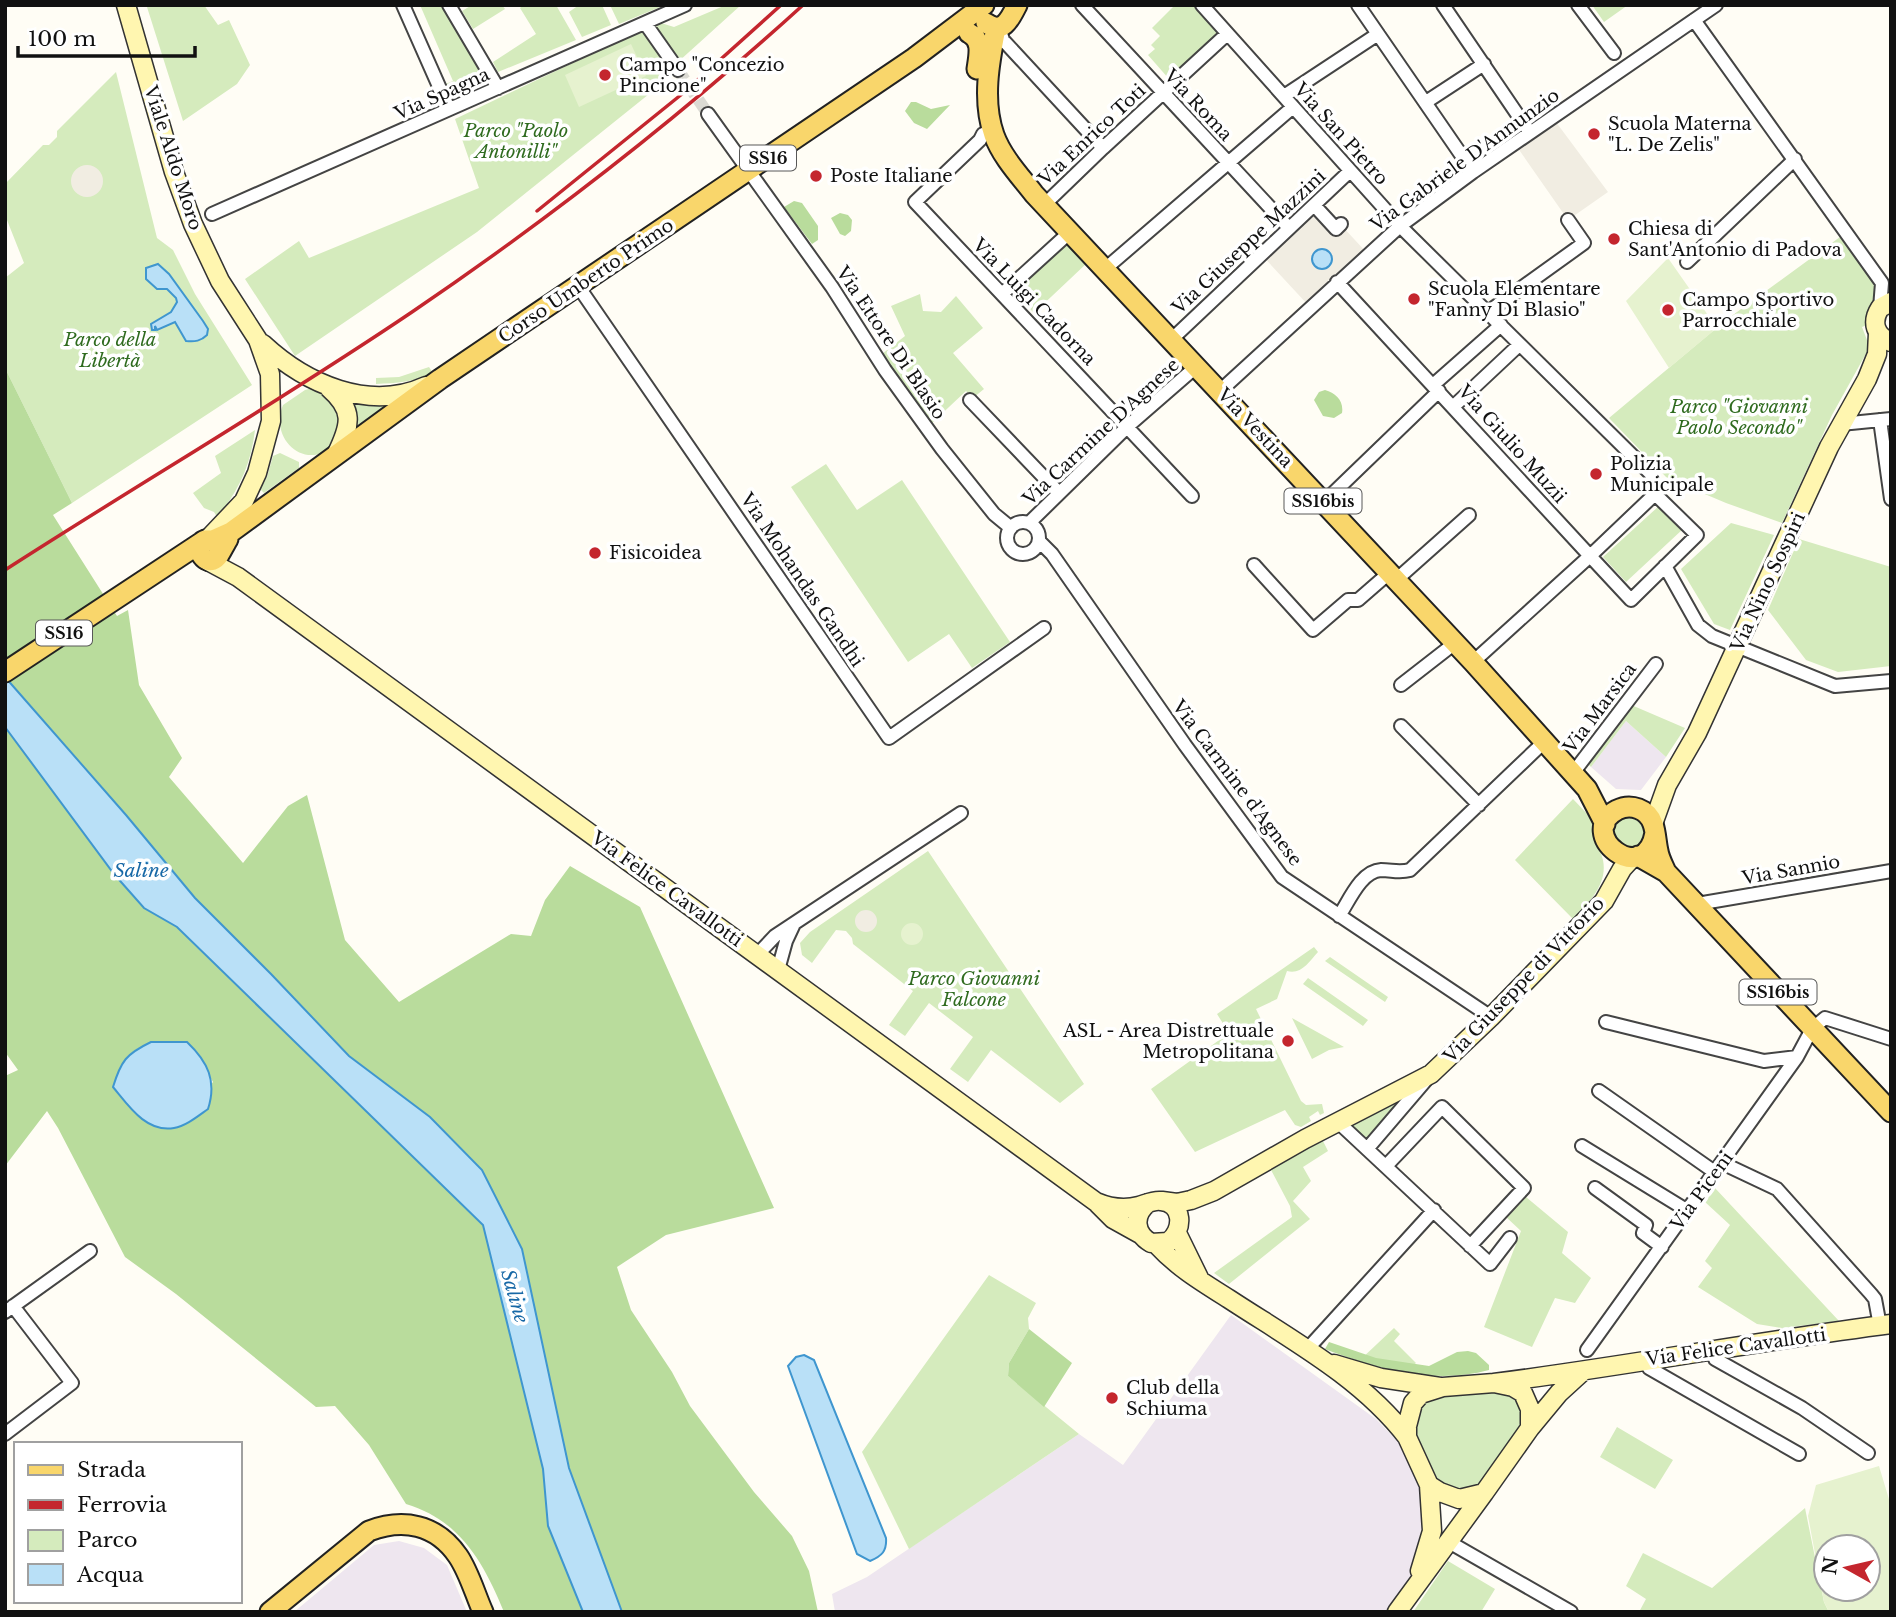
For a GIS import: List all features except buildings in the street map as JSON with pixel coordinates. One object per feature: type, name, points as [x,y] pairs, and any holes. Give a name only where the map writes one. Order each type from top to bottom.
[{"type":"main road","name":"Viale Aldo Moro","points":[[125,5],[174,172],[193,224],[220,281],[258,340],[268,364],[272,386],[272,411],[264,451],[244,501],[211,549]]},
{"type":"main road","name":"Corso Umberto Primo","points":[[943,36],[969,33],[998,16]]},
{"type":"main road","name":"Corso Umberto Primo","points":[[211,549],[440,379],[749,171],[943,36],[998,16]]},
{"type":"main road","name":"Via Vestina","points":[[978,59],[985,51],[998,16]]},
{"type":"main road","name":"Via Vestina","points":[[998,16],[988,79],[991,122],[1000,148],[1039,200],[1473,662],[1587,789],[1605,824]]},
{"type":"main road","name":"Via Vestina","points":[[969,33],[976,37],[979,43],[975,99],[983,134],[1007,175],[1039,200]]},
{"type":"main road","name":"Via Nino Sospiri","points":[[1654,828],[1667,785],[1697,733],[1841,424],[1867,379],[1884,337],[1875,317],[1885,305]]},
{"type":"main road","name":"Viale Aldo Moro","points":[[258,340],[296,371],[329,388],[344,402],[348,413],[346,435],[337,453]]},
{"type":"main road","name":"Via Nino Sospiri","points":[[1867,379],[1891,351]]},
{"type":"main road","name":"Viale Aldo Moro","points":[[329,388],[389,396],[411,393],[440,379]]},
{"type":"main road","name":"SS16","points":[[5,671],[160,569],[211,549]]},
{"type":"main road","name":"Via Felice Cavallotti","points":[[211,549],[238,577],[1096,1202],[1113,1219],[1140,1234]]},
{"type":"main road","name":"Via Nino Sospiri","points":[[1627,808],[1652,798],[1667,785]]},
{"type":"main road","name":"Via Vestina","points":[[1587,789],[1627,808]]},
{"type":"main road","points":[[1605,824],[1608,818],[1627,808]]},
{"type":"main road","name":"SS16bis","points":[[1627,808],[1643,810],[1654,828],[1658,854],[1666,872]]},
{"type":"main road","name":"SS16bis","points":[[1605,824],[1605,838],[1612,850],[1626,857],[1636,856],[1666,872],[1891,1112]]},
{"type":"main road","points":[[1636,856],[1650,847],[1654,828]]},
{"type":"main road","name":"Via Giuseppe di Vittorio","points":[[1612,850],[1615,884]]},
{"type":"main road","name":"Via Giuseppe di Vittorio","points":[[1154,1202],[1177,1203],[1214,1191],[1338,1122],[1411,1090],[1491,1017],[1604,901],[1622,869],[1636,856]]},
{"type":"main road","name":"Via Giuseppe di Vittorio","points":[[1179,1227],[1214,1191]]},
{"type":"main road","name":"Via Felice Cavallotti","points":[[1096,1202],[1117,1208],[1154,1202]]},
{"type":"main road","points":[[1179,1227],[1168,1242],[1156,1244],[1146,1241],[1140,1234],[1138,1217],[1141,1209],[1154,1202],[1172,1205],[1179,1215],[1179,1227],[1200,1280]]},
{"type":"main road","points":[[1156,1244],[1182,1269],[1316,1352],[1378,1404],[1407,1437],[1429,1485],[1432,1531],[1415,1586]]},
{"type":"main road","name":"Via Felice Cavallotti","points":[[1494,1383],[1885,1325]]},
{"type":"main road","points":[[1316,1352],[1381,1378],[1443,1387],[1494,1383],[1513,1387],[1523,1393],[1530,1409],[1530,1428]]},
{"type":"main road","points":[[1397,1612],[1530,1428],[1559,1393],[1582,1372]]},
{"type":"main road","points":[[1407,1437],[1408,1415],[1413,1404],[1421,1394],[1443,1387]]},
{"type":"main road","points":[[1429,1485],[1459,1499],[1483,1493]]},
{"type":"main road","points":[[270,1612],[369,1531],[402,1523],[439,1536],[458,1556],[483,1612]]},
{"type":"street","points":[[403,5],[449,109]]},
{"type":"street","points":[[449,5],[498,88]]},
{"type":"street","name":"Via Spagna","points":[[212,214],[685,5]]},
{"type":"street","name":"Via Roma","points":[[1082,5],[1287,226]]},
{"type":"street","name":"Via San Pietro","points":[[1202,5],[1400,226],[1651,474],[1655,494]]},
{"type":"street","points":[[1358,5],[1474,172]]},
{"type":"street","points":[[1443,5],[1530,133]]},
{"type":"street","points":[[1578,5],[1615,53]]},
{"type":"street","name":"Via Gabriele D'Annunzio","points":[[1220,391],[1400,226],[1716,5]]},
{"type":"street","points":[[998,16],[1003,40],[1103,148]]},
{"type":"street","points":[[1694,20],[1882,283],[1885,305]]},
{"type":"street","points":[[645,23],[678,71]]},
{"type":"street","name":"Via Enrico Toti","points":[[1039,200],[1103,148],[1227,34]]},
{"type":"street","points":[[1284,96],[1378,34]]},
{"type":"street","points":[[1426,102],[1484,64]]},
{"type":"street","points":[[1105,269],[1293,107]]},
{"type":"street","name":"Via Ettore Di Blasio","points":[[708,114],[832,287],[885,370],[942,449],[994,514],[1011,528]]},
{"type":"street","name":"Via Luigi Cadorna","points":[[983,134],[980,140],[915,202],[1192,496]]},
{"type":"street","points":[[1687,262],[1795,159]]},
{"type":"street","name":"Via Giuseppe Mazzini","points":[[1172,339],[1287,226],[1350,171]]},
{"type":"street","points":[[1314,205],[1336,229],[1341,224]]},
{"type":"street","points":[[1488,312],[1584,243],[1568,220]]},
{"type":"street","points":[[1002,294],[1070,232]]},
{"type":"street","name":"Via Giulio Muzii","points":[[1337,282],[1631,600],[1665,566]]},
{"type":"street","name":"Via Mohandas Gandhi","points":[[578,286],[889,737],[1044,628]]},
{"type":"street","points":[[1436,388],[1501,325]]},
{"type":"street","points":[[1454,406],[1520,345]]},
{"type":"street","name":"Via Carmine D'Agnese","points":[[1029,523],[1128,426],[1197,366]]},
{"type":"street","name":"Via Giulio Muzii","points":[[1324,502],[1436,388]]},
{"type":"street","points":[[970,400],[1059,493]]},
{"type":"street","points":[[1841,424],[1885,420],[1891,499]]},
{"type":"street","points":[[1473,662],[1655,494],[1697,535],[1665,566],[1698,625],[1712,636],[1835,687],[1891,681]]},
{"type":"street","points":[[1254,565],[1313,630],[1348,600],[1358,600],[1393,576],[1469,514]]},
{"type":"street","points":[[1019,523],[1029,523],[1038,533],[1039,541],[1032,552],[1024,555],[1016,553],[1007,542],[1011,528],[1019,523]]},
{"type":"street","name":"Via Carmine d'Agnese","points":[[1039,541],[1052,554],[1177,734],[1282,877],[1491,1017]]},
{"type":"street","points":[[1401,685],[1455,643]]},
{"type":"street","name":"Via Marsica","points":[[1573,773],[1656,664]]},
{"type":"street","points":[[1401,726],[1479,805]]},
{"type":"street","points":[[1339,916],[1367,876],[1382,870],[1410,870],[1544,742]]},
{"type":"street","points":[[757,955],[775,936],[961,813]]},
{"type":"street","name":"Via Sannio","points":[[1697,904],[1891,871]]},
{"type":"street","points":[[778,970],[786,940],[793,926]]},
{"type":"street","points":[[1812,1029],[1825,1018],[1891,1039]]},
{"type":"street","points":[[1606,1022],[1764,1061],[1797,1057]]},
{"type":"street","name":"Via Piceni","points":[[1587,1350],[1797,1057],[1812,1029]]},
{"type":"street","name":"Via Giuseppe di Vittorio","points":[[1367,1149],[1411,1090]]},
{"type":"street","points":[[1599,1091],[1719,1168],[1777,1189],[1875,1299],[1885,1325]]},
{"type":"street","points":[[1386,1166],[1442,1107],[1524,1188],[1470,1246]]},
{"type":"street","points":[[1338,1122],[1490,1264],[1510,1238]]},
{"type":"street","points":[[1581,1146],[1688,1211]]},
{"type":"street","points":[[1595,1188],[1646,1225],[1643,1233],[1662,1247]]},
{"type":"street","points":[[1316,1352],[1434,1210]]},
{"type":"street","points":[[5,1434],[72,1382],[9,1309],[90,1251]]},
{"type":"street","points":[[1713,1350],[1715,1359],[1802,1408],[1868,1453]]},
{"type":"street","points":[[1646,1360],[1649,1368],[1799,1454]]},
{"type":"street","points":[[1449,1542],[1571,1612]]},
{"type":"shaded area","points":[[1553,118],[1608,192],[1568,220],[1515,144]]},
{"type":"shaded area","points":[[87,165],[98,170],[103,181],[98,192],[87,197],[76,192],[71,181],[76,170]]},
{"type":"shaded area","points":[[1317,199],[1367,253],[1309,306],[1259,252]]},
{"type":"shaded area","points":[[1626,721],[1666,757],[1641,790],[1616,789],[1591,767]]},
{"type":"shaded area","points":[[866,910],[874,913],[877,921],[874,929],[866,932],[858,929],[855,921],[858,913]]},
{"type":"shaded area","points":[[1231,1315],[1376,1419],[1404,1448],[1420,1476],[1423,1520],[1411,1575],[1385,1612],[835,1612],[832,1594],[867,1577],[1079,1434],[1123,1465]]},
{"type":"shaded area","points":[[399,1541],[424,1548],[447,1565],[467,1612],[294,1612],[374,1545]]},
{"type":"green space","points":[[204,5],[218,25],[229,20],[250,65],[237,84],[183,121],[147,7]]},
{"type":"green space","points":[[420,5],[442,5],[492,86],[457,100],[451,98],[443,85],[453,81]]},
{"type":"green space","points":[[472,5],[502,5],[505,9],[473,29],[462,11]]},
{"type":"green space","points":[[523,5],[556,5],[576,40],[498,72],[493,62],[536,34],[520,8]]},
{"type":"green space","points":[[579,5],[602,5],[611,25],[582,37],[569,12]]},
{"type":"green space","points":[[610,5],[665,5],[619,24]]},
{"type":"green space","points":[[726,5],[741,5],[678,62],[655,27],[661,23],[674,27]]},
{"type":"green space","points":[[1175,5],[1197,5],[1219,32],[1169,79],[1148,55],[1155,49],[1151,45],[1160,36],[1152,28]]},
{"type":"green space","points":[[1592,5],[1628,5],[1604,22]]},
{"type":"green space","name":"Parco \"Paolo Antonilli\"","points":[[642,30],[674,74],[477,232],[295,356],[245,279],[299,241],[309,258],[479,188],[455,119]]},
{"type":"green space","name":"Campo \"Concezio Pincione\"","points":[[631,44],[646,76],[579,107],[565,75]]},
{"type":"green space","name":"Parco della Libertà","points":[[116,72],[157,238],[173,250],[195,294],[252,385],[72,503],[5,368],[5,278],[24,263],[5,215],[5,184],[43,145],[49,145],[57,137],[57,131]]},
{"type":"green space","points":[[911,102],[931,109],[950,105],[927,129],[914,123],[905,111]]},
{"type":"green space","points":[[794,201],[802,203],[818,226],[818,240],[812,244],[784,207]]},
{"type":"green space","points":[[840,213],[848,215],[852,220],[851,231],[845,236],[840,234],[831,218]]},
{"type":"green space","name":"Parco \"Giovanni Paolo Secondo\"","points":[[1840,237],[1873,282],[1877,296],[1866,317],[1867,325],[1862,327],[1867,340],[1871,340],[1832,415],[1782,523],[1667,478],[1609,418],[1726,320]]},
{"type":"green space","points":[[1065,240],[1087,263],[1034,313],[1012,290]]},
{"type":"green space","name":"Campo Sportivo Parrocchiale","points":[[1668,258],[1717,328],[1669,368],[1626,301]]},
{"type":"green space","points":[[920,294],[923,311],[941,312],[956,296],[983,328],[953,353],[984,389],[973,398],[966,391],[932,423],[882,354],[905,336],[891,306]]},
{"type":"green space","points":[[429,367],[433,373],[419,378],[376,384],[376,378],[399,377]]},
{"type":"green space","points":[[5,368],[72,503],[53,515],[117,616],[128,610],[139,685],[182,758],[169,777],[243,863],[288,806],[307,795],[345,940],[399,1002],[511,934],[531,936],[545,900],[570,866],[640,907],[774,1208],[666,1235],[617,1267],[631,1310],[672,1372],[690,1406],[754,1492],[792,1536],[809,1571],[818,1612],[622,1612],[569,1468],[522,1249],[430,1117],[349,1056],[195,898],[5,677]]},
{"type":"green space","points":[[312,388],[326,393],[343,418],[334,444],[324,452],[313,455],[302,454],[293,448],[281,430],[280,418],[283,405]]},
{"type":"green space","points":[[1325,390],[1336,395],[1342,405],[1342,413],[1334,418],[1323,416],[1314,400],[1319,392]]},
{"type":"green space","points":[[359,399],[389,403],[390,408],[358,430],[353,429],[353,403]]},
{"type":"green space","points":[[255,430],[243,477],[217,517],[214,512],[204,508],[193,493],[221,473],[215,456]]},
{"type":"green space","points":[[280,453],[299,462],[299,468],[264,493],[260,489],[267,477],[273,456]]},
{"type":"green space","points":[[826,464],[857,510],[902,480],[1010,642],[972,668],[949,634],[908,662],[791,487]]},
{"type":"green space","points":[[1660,505],[1683,529],[1626,582],[1603,557]]},
{"type":"green space","points":[[1731,523],[1774,535],[1730,630],[1714,624],[1681,569]]},
{"type":"green space","points":[[1799,539],[1891,567],[1891,666],[1838,672],[1806,660],[1768,610]]},
{"type":"green space","points":[[1629,704],[1685,728],[1666,757],[1626,721],[1591,767],[1587,763]]},
{"type":"green space","points":[[5,727],[114,874],[144,908],[177,926],[483,1225],[543,1469],[548,1526],[583,1612],[504,1612],[488,1577],[468,1546],[441,1521],[406,1504],[369,1445],[335,1406],[316,1407],[176,1294],[125,1257],[47,1111],[5,1166],[5,1076],[18,1070],[5,1052]],"holes":[[[187,1042],[196,1051],[213,1082],[173,1128],[144,1120],[113,1087],[124,1061],[139,1048],[159,1043]]]},
{"type":"green space","points":[[1573,799],[1594,821],[1604,869],[1596,893],[1573,919],[1515,860]]},
{"type":"green space","points":[[1629,815],[1641,820],[1646,832],[1641,844],[1629,849],[1617,844],[1612,832],[1617,820]]},
{"type":"green space","name":"Parco Giovanni Falcone","points":[[928,851],[1084,1084],[1060,1103],[991,1050],[968,1082],[950,1069],[973,1037],[929,1003],[905,1036],[889,1025],[913,991],[853,944],[846,931],[836,930],[812,963],[802,955],[800,943],[810,932]]},
{"type":"green space","points":[[912,923],[920,926],[923,934],[920,942],[912,945],[904,942],[901,934],[904,926]]},
{"type":"green space","points":[[1314,947],[1318,952],[1304,967],[1292,972],[1287,971],[1277,999],[1256,1009],[1301,1101],[1306,1105],[1322,1104],[1324,1113],[1320,1115],[1318,1111],[1309,1117],[1311,1121],[1301,1127],[1295,1125],[1285,1110],[1195,1152],[1151,1089],[1229,1033],[1217,1014]]},
{"type":"green space","points":[[1330,957],[1388,997],[1385,1002],[1325,961]]},
{"type":"green space","points":[[1308,978],[1368,1020],[1363,1026],[1303,984]]},
{"type":"green space","points":[[1292,1018],[1344,1047],[1329,1050],[1312,1059]]},
{"type":"green space","points":[[1409,1095],[1367,1145],[1347,1126]]},
{"type":"green space","points":[[1322,1139],[1328,1151],[1303,1167],[1311,1181],[1293,1201],[1310,1219],[1229,1284],[1214,1273],[1292,1217],[1290,1206],[1269,1166]]},
{"type":"green space","points":[[1715,1188],[1839,1321],[1782,1328],[1757,1324],[1698,1287],[1712,1268],[1705,1261],[1730,1225],[1705,1202]]},
{"type":"green space","points":[[1526,1197],[1568,1232],[1562,1253],[1591,1278],[1575,1303],[1555,1298],[1532,1347],[1484,1327],[1521,1231],[1506,1217]]},
{"type":"green space","points":[[989,1275],[1036,1303],[1028,1318],[1029,1329],[1009,1363],[1008,1376],[1079,1434],[909,1549],[862,1452]]},
{"type":"green space","points":[[1394,1328],[1400,1334],[1394,1341],[1416,1363],[1409,1369],[1360,1360]]},
{"type":"green space","points":[[1029,1329],[1072,1363],[1044,1407],[1008,1376],[1009,1363]]},
{"type":"green space","points":[[1329,1342],[1376,1358],[1429,1366],[1457,1352],[1468,1351],[1476,1353],[1489,1365],[1489,1370],[1447,1376],[1406,1373],[1364,1363],[1325,1349]]},
{"type":"green space","points":[[1501,1392],[1520,1406],[1522,1415],[1516,1432],[1479,1486],[1456,1490],[1444,1485],[1431,1474],[1418,1448],[1415,1429],[1419,1408],[1425,1402],[1445,1395]]},
{"type":"green space","points":[[1617,1427],[1673,1460],[1655,1489],[1600,1457]]},
{"type":"green space","points":[[1879,1466],[1891,1506],[1891,1612],[1829,1612],[1824,1603],[1882,1603],[1882,1533],[1812,1533],[1812,1538],[1808,1516],[1816,1485]]},
{"type":"green space","points":[[1805,1508],[1812,1543],[1812,1603],[1824,1603],[1829,1612],[1639,1612],[1646,1599],[1626,1586],[1643,1553],[1712,1588]]},
{"type":"green space","points":[[1448,1561],[1495,1589],[1481,1612],[1413,1612]]},
{"type":"water","points":[[1322,249],[1329,252],[1332,259],[1329,266],[1322,269],[1315,266],[1312,259],[1315,252]]},
{"type":"water","points":[[158,264],[169,274],[208,329],[207,335],[202,339],[186,341],[175,322],[157,330],[155,326],[155,330],[152,330],[151,324],[171,312],[177,302],[167,289],[157,289],[146,279],[146,268]]},
{"type":"water","name":"Saline","points":[[5,677],[195,898],[349,1056],[430,1117],[482,1170],[522,1249],[569,1468],[622,1612],[583,1612],[548,1526],[543,1469],[483,1225],[177,927],[144,908],[114,874],[5,727]]},
{"type":"water","points":[[151,1042],[187,1042],[209,1072],[211,1099],[208,1109],[178,1127],[164,1128],[146,1122],[113,1087],[126,1059]]},
{"type":"water","points":[[804,1355],[814,1360],[886,1538],[883,1553],[870,1561],[857,1554],[788,1366],[796,1357]]},
{"type":"tunnel","points":[[678,70],[708,114]]},
{"type":"railway","points":[[537,211],[682,94],[781,5]]},
{"type":"railway","points":[[5,570],[311,378],[514,241],[661,127],[803,5]]},
{"type":"place","name":"Campo \"Concezio Pincione\"","points":[[605,75]]},
{"type":"place","name":"Scuola Materna \"L. De Zelis\"","points":[[1594,134]]},
{"type":"place","name":"Poste Italiane","points":[[816,176]]},
{"type":"place","name":"Chiesa di Sant'Antonio di Padova","points":[[1614,239]]},
{"type":"place","name":"Scuola Elementare \"Fanny Di Blasio\"","points":[[1414,299]]},
{"type":"place","name":"Campo Sportivo Parrocchiale","points":[[1668,310]]},
{"type":"place","name":"Polizia Municipale","points":[[1596,474]]},
{"type":"place","name":"Fisicoidea","points":[[595,553]]},
{"type":"place","name":"ASL - Area Distrettuale Metropolitana","points":[[1288,1041]]},
{"type":"place","name":"Club della Schiuma","points":[[1112,1398]]}]
